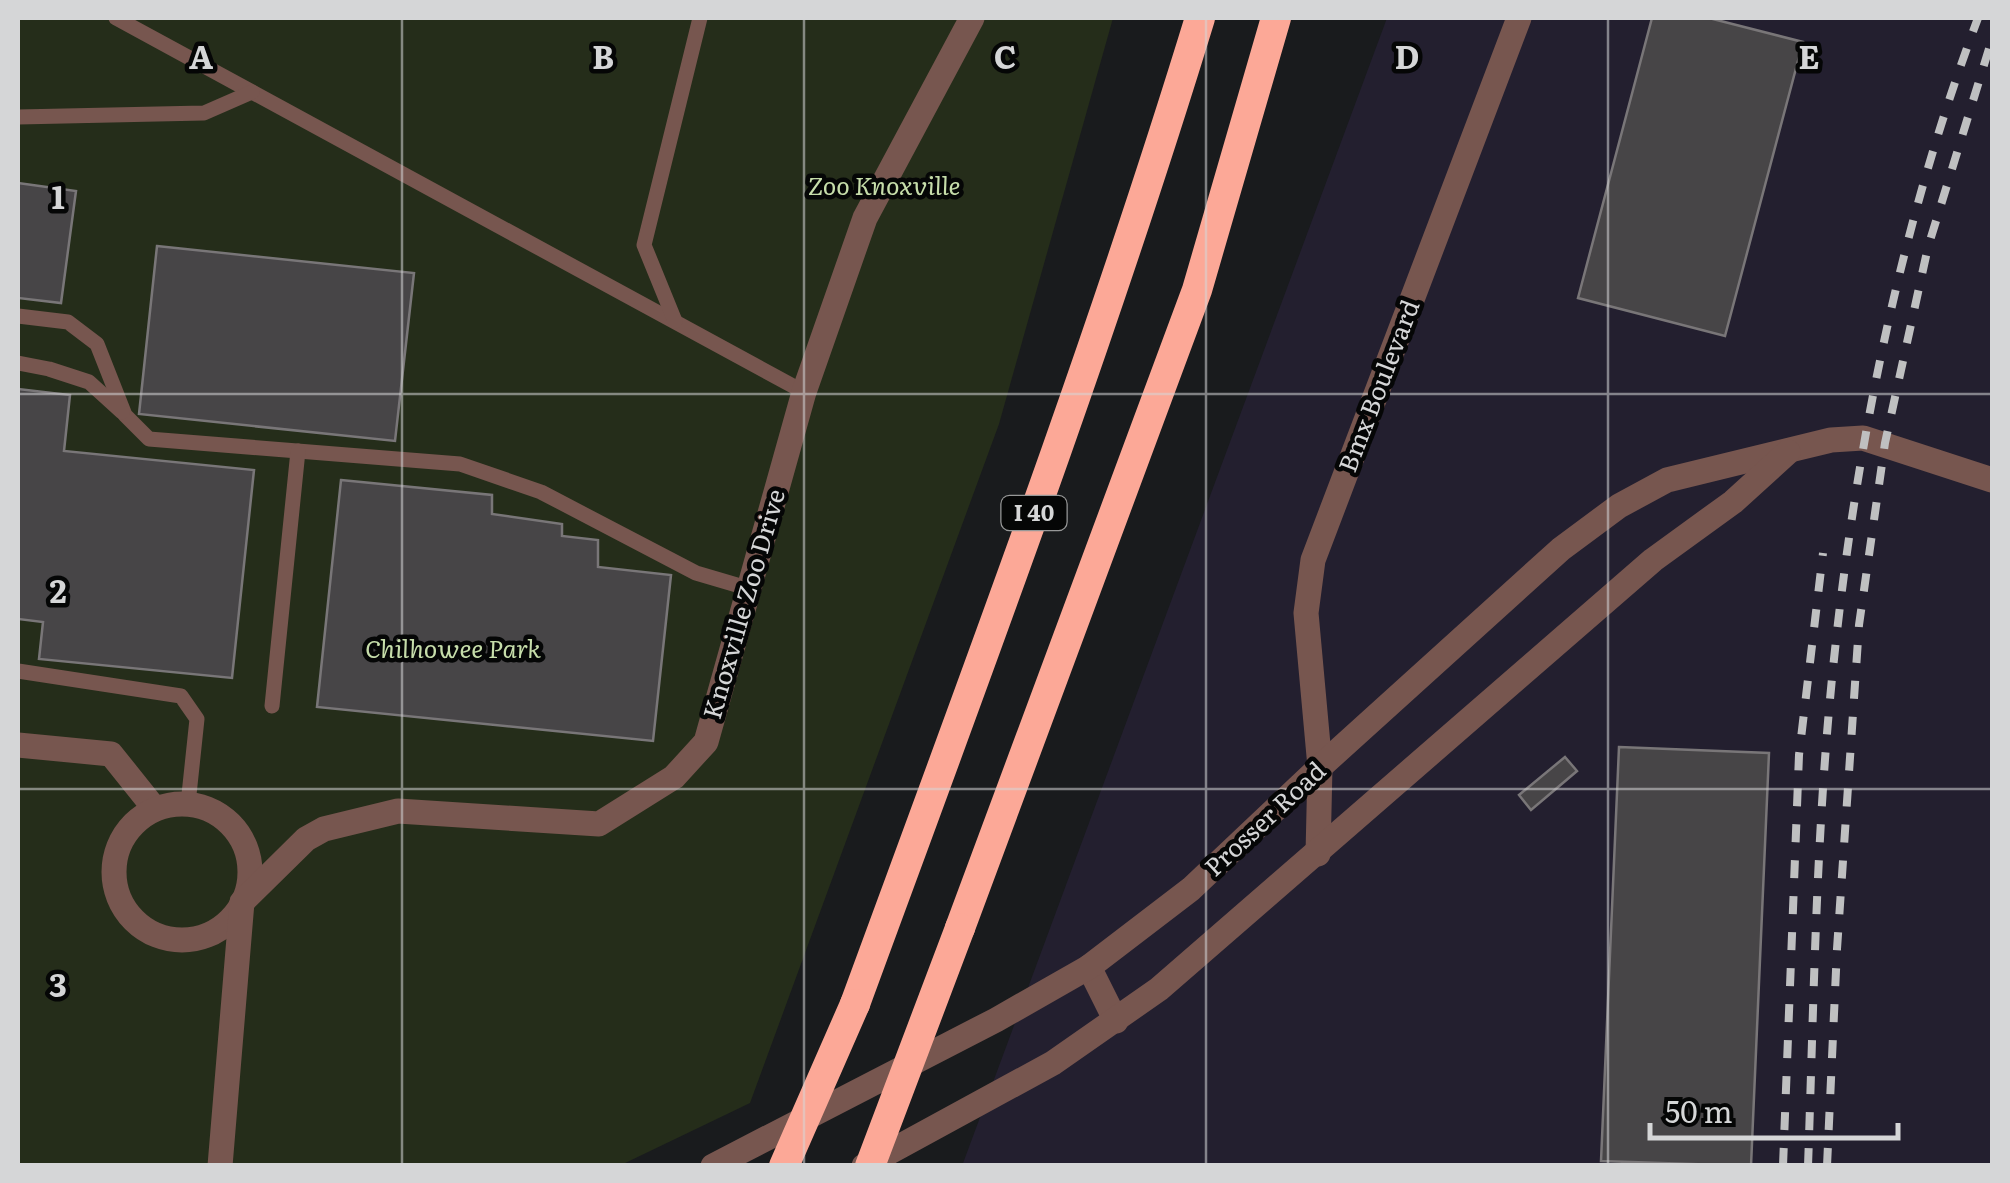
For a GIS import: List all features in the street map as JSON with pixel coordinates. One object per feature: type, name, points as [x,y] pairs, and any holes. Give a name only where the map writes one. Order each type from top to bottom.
[{"type":"highway","name":"I 40","points":[[784,1166],[855,1004],[1026,538],[1152,176],[1200,18]]},
{"type":"highway","points":[[867,1166],[960,928],[1197,290],[1276,18]]},
{"type":"street","name":"Knoxville Zoo Drive","points":[[242,902],[306,839],[324,830],[398,810],[599,824],[674,777],[706,742],[804,392],[865,218],[972,18]]},
{"type":"street","name":"Bmx Boulevard","points":[[1318,854],[1320,767],[1306,613],[1313,560],[1519,18]]},
{"type":"street","name":"Prosser Road","points":[[713,1166],[980,1029],[1089,967],[1191,889],[1561,549],[1619,506],[1666,480],[1831,440],[1864,438],[1992,480]]},
{"type":"street","points":[[867,1166],[1052,1063],[1116,1021],[1186,967],[1653,560],[1733,502],[1791,449]]},
{"type":"street","points":[[18,745],[111,754],[155,808]]},
{"type":"street","points":[[176,803],[218,813],[234,827],[246,846],[251,867],[242,902],[225,925],[204,936],[169,938],[138,924],[122,906],[114,884],[114,861],[122,839],[136,821],[155,808],[176,803]]},
{"type":"street","points":[[220,1166],[242,902]]},
{"type":"street","points":[[1089,967],[1116,1021]]},
{"type":"lane","points":[[116,18],[804,392]]},
{"type":"lane","points":[[675,322],[644,245],[700,18]]},
{"type":"lane","points":[[18,118],[204,113],[252,92]]},
{"type":"lane","points":[[18,316],[68,322],[97,344],[124,414]]},
{"type":"lane","points":[[18,362],[89,382],[148,439],[460,464],[541,492],[696,573],[747,588]]},
{"type":"lane","points":[[272,706],[298,451]]},
{"type":"lane","points":[[18,672],[181,696],[197,719],[188,804]]},
{"type":"shaded area","points":[[1387,18],[1992,18],[1992,1165],[962,1166]]},
{"type":"green space","name":"Chilhowee Park","points":[[18,18],[1113,18],[999,424],[750,1103],[621,1165],[18,1165]]},
{"type":"building","points":[[1652,18],[1709,18],[1803,42],[1725,336],[1578,298]]},
{"type":"building","points":[[18,183],[76,191],[61,303],[18,298]]},
{"type":"building","points":[[157,246],[414,273],[395,441],[139,414]]},
{"type":"building","points":[[18,389],[70,395],[64,451],[254,470],[232,678],[39,659],[43,622],[18,619]]},
{"type":"building","points":[[341,480],[492,495],[492,514],[562,524],[562,536],[598,540],[598,567],[671,575],[653,741],[317,707]]},
{"type":"building","points":[[1619,747],[1769,753],[1751,1166],[1601,1161]]},
{"type":"building","points":[[1565,757],[1577,771],[1531,810],[1519,795]]},
{"type":"railway","points":[[1808,1166],[1823,785],[1855,496],[1905,253],[1926,174],[1978,18]]},
{"type":"railway","points":[[1827,1166],[1859,625],[1885,443],[1928,247],[1992,39]]},
{"type":"railway","points":[[1783,1166],[1799,755],[1823,553]]},
{"type":"park label","name":"Zoo Knoxville","points":[[884,186]]}]
